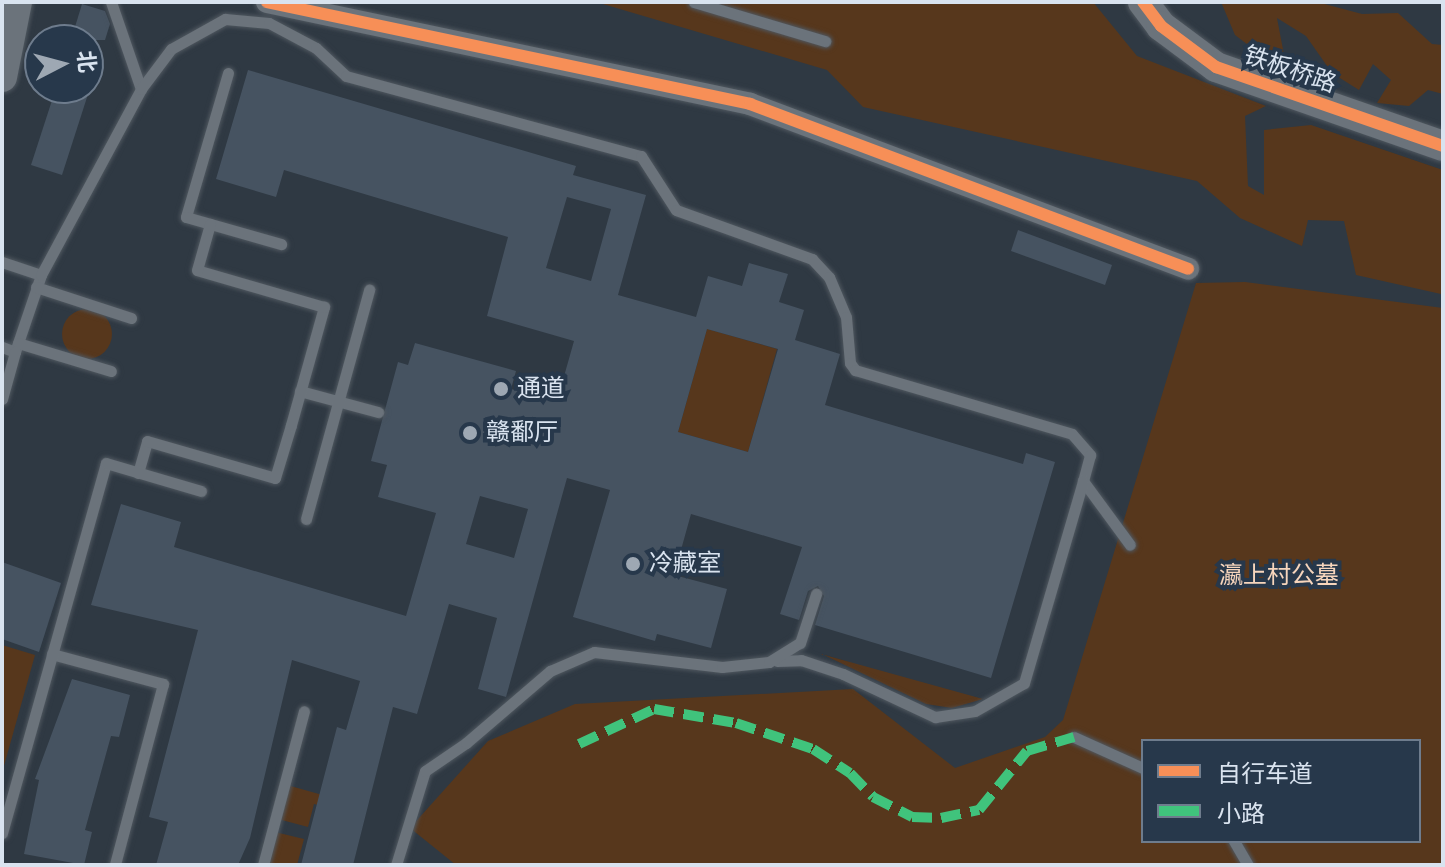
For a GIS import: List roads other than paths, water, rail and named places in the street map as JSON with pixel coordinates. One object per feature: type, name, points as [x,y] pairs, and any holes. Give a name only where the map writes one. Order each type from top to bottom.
[{"type":"street","points":[[2,77],[17,2]]},
{"type":"street","points":[[267,2],[750,104],[1188,269]]},
{"type":"street","name":"铁板桥路","points":[[1143,2],[1161,26],[1216,67],[1443,146]]},
{"type":"lane","points":[[111,2],[141,89]]},
{"type":"lane","points":[[694,2],[825,41]]},
{"type":"lane","points":[[2,399],[41,275],[141,89],[171,49],[197,31],[225,19],[269,23],[316,48],[346,76],[641,156],[676,210],[812,259],[829,277],[842,306],[855,370],[1072,434],[1090,455],[1024,683],[975,711],[935,717],[801,660],[722,667],[606,652],[550,671],[466,743],[425,771],[396,865]]},
{"type":"lane","points":[[228,73],[186,217],[281,244]]},
{"type":"lane","points":[[138,473],[147,441],[275,478],[324,307],[197,270],[210,224]]},
{"type":"lane","points":[[2,262],[41,275]]},
{"type":"lane","points":[[36,287],[131,318]]},
{"type":"lane","points":[[306,519],[369,290]]},
{"type":"lane","points":[[2,347],[17,347],[111,371]]},
{"type":"lane","points":[[300,391],[378,412]]},
{"type":"lane","points":[[2,833],[106,463],[201,491]]},
{"type":"lane","points":[[1083,481],[1130,545]]},
{"type":"lane","points":[[769,662],[800,643],[816,594]]},
{"type":"lane","points":[[52,654],[163,684],[115,865]]},
{"type":"lane","points":[[263,865],[304,711]]},
{"type":"lane","points":[[1074,737],[1141,767]]},
{"type":"lane","points":[[1235,843],[1248,865]]},
{"type":"place","name":"通道","points":[[501,389]]},
{"type":"place","name":"赣鄱厅","points":[[470,433]]},
{"type":"place","name":"冷藏室","points":[[633,564]]},
{"type":"park label","name":"瀛上村公墓","points":[[1279,576]]}]
